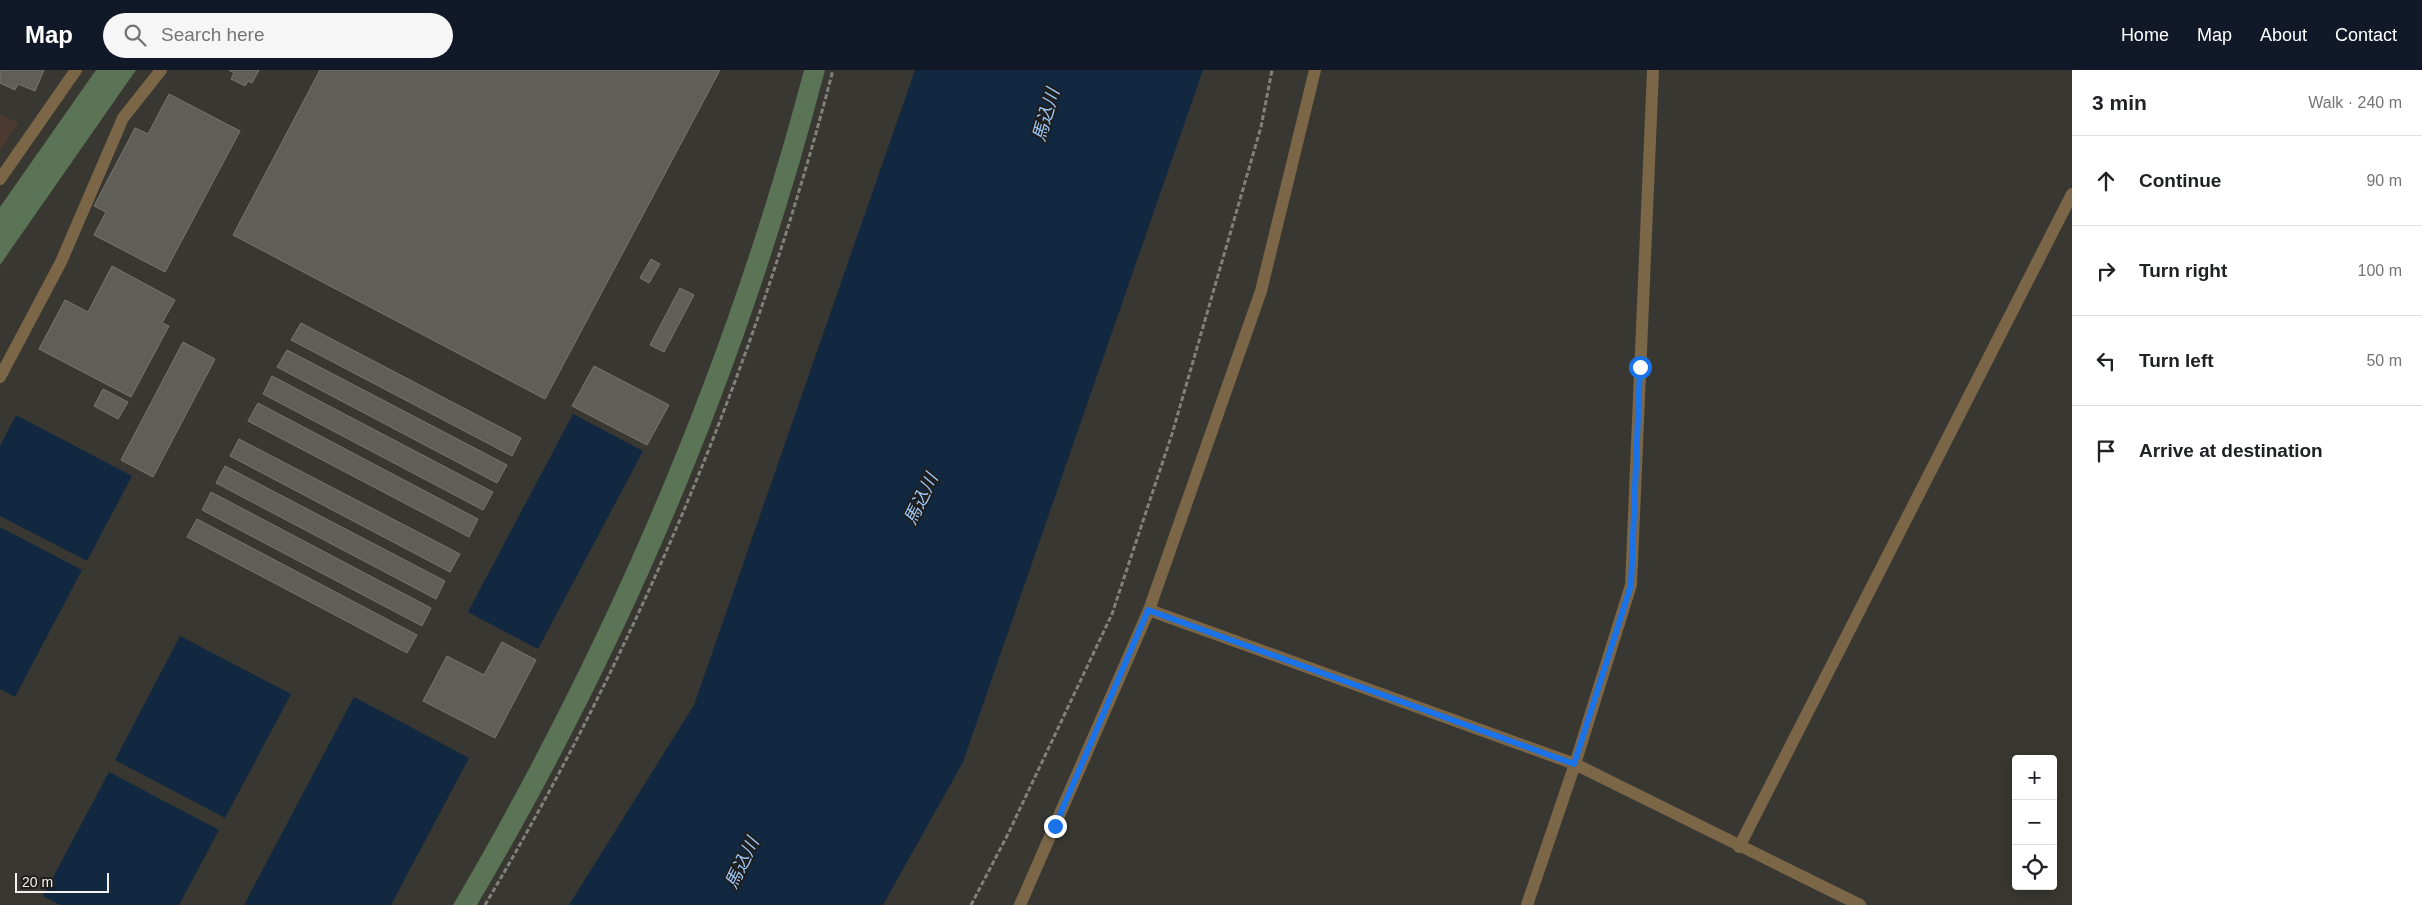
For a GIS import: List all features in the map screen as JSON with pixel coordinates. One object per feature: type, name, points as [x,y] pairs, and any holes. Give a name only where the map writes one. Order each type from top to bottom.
[{"type":"street","points":[[0,179],[76,70]]},
{"type":"street","points":[[0,377],[61,262],[123,118],[161,70]]},
{"type":"street","points":[[1020,905],[1148,610],[1261,291],[1315,70]]},
{"type":"street","points":[[1527,905],[1631,585],[1653,70]]},
{"type":"street","points":[[1739,847],[2072,194]]},
{"type":"street","points":[[1148,610],[1574,764],[1860,905]]},
{"type":"path","points":[[485,905],[585,723],[622,648],[690,495],[750,339],[777,260],[833,70]]},
{"type":"path","points":[[971,905],[1008,834],[1112,614],[1175,424],[1261,127],[1272,70]]},
{"type":"shaded area","points":[[0,114],[19,123],[0,150]]},
{"type":"green space","points":[[96,70],[136,70],[0,265],[0,207]]},
{"type":"green space","points":[[804,70],[825,70],[795,179],[760,288],[722,394],[680,500],[635,604],[586,706],[533,806],[477,905],[453,905],[509,806],[562,706],[611,604],[657,500],[699,395],[738,288],[773,180]]},
{"type":"water","name":"馬込川","points":[[915,70],[1203,70],[963,762],[883,905],[569,905],[694,705]]},
{"type":"water","points":[[573,414],[643,451],[538,649],[468,612]]},
{"type":"water","points":[[16,415],[132,476],[87,561],[0,516],[0,446]]},
{"type":"water","points":[[0,527],[82,570],[15,697],[0,689]]},
{"type":"water","points":[[180,636],[291,694],[225,818],[115,760]]},
{"type":"water","points":[[354,697],[469,758],[391,905],[244,905]]},
{"type":"water","points":[[109,772],[219,830],[179,905],[60,905],[43,896]]},
{"type":"building","points":[[0,70],[44,70],[35,91],[18,84],[15,90],[0,83]]},
{"type":"building","points":[[229,70],[259,70],[252,83],[248,81],[245,86],[231,79],[234,73]]},
{"type":"building","points":[[320,70],[720,70],[545,399],[233,235]]},
{"type":"building","points":[[169,94],[240,131],[165,272],[94,235],[106,212],[94,206],[135,128],[148,134]]},
{"type":"building","points":[[651,259],[660,264],[649,283],[640,278]]},
{"type":"building","points":[[112,266],[175,300],[162,323],[169,326],[131,397],[39,349],[65,300],[88,312]]},
{"type":"building","points":[[680,288],[694,295],[664,352],[650,345]]},
{"type":"building","points":[[301,323],[521,438],[512,456],[291,340]]},
{"type":"building","points":[[183,342],[215,359],[153,477],[121,460]]},
{"type":"building","points":[[287,350],[507,465],[497,483],[277,367]]},
{"type":"building","points":[[594,366],[669,405],[647,445],[572,406]]},
{"type":"building","points":[[272,376],[493,492],[483,510],[263,394]]},
{"type":"building","points":[[103,389],[128,402],[118,419],[94,406]]},
{"type":"building","points":[[258,403],[478,519],[469,537],[248,421]]},
{"type":"building","points":[[239,439],[460,554],[450,572],[230,456]]},
{"type":"building","points":[[225,466],[445,581],[436,599],[216,483]]},
{"type":"building","points":[[211,492],[431,608],[422,626],[202,510]]},
{"type":"building","points":[[197,519],[417,635],[407,653],[187,537]]},
{"type":"building","points":[[502,642],[536,660],[495,738],[423,701],[447,656],[484,675]]},
{"type":"route","points":[[1055,826],[1148,610],[1574,764],[1631,585],[1640,367]]}]
